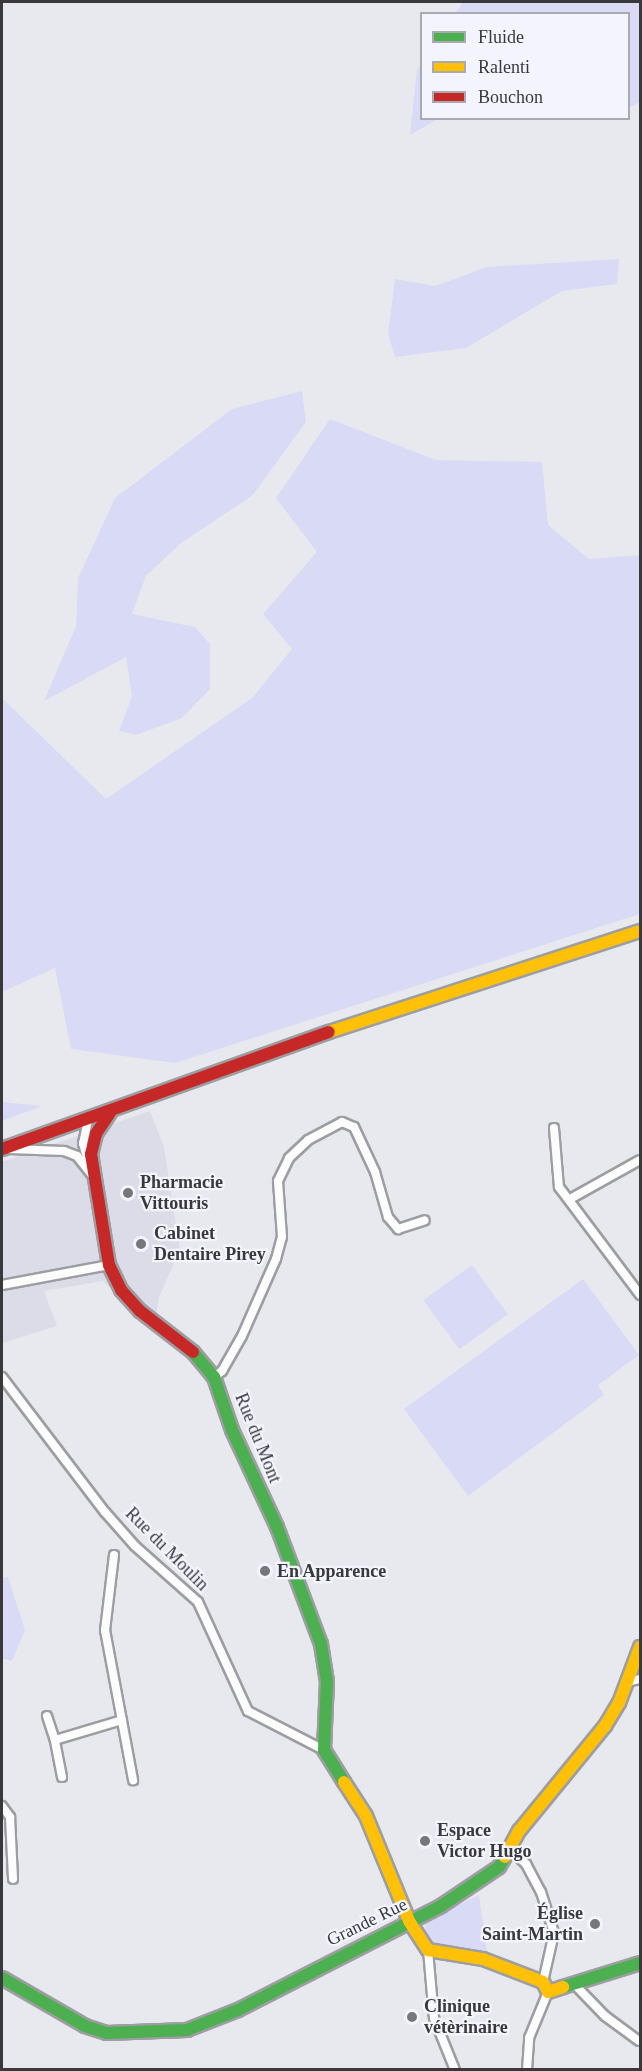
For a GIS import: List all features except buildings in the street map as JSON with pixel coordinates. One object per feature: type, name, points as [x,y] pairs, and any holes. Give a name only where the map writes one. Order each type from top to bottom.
[{"type":"street","points":[[2,1149],[110,1113],[397,1008],[640,930]]},
{"type":"street","name":"Rue du Mont","points":[[110,1113],[92,1145],[91,1172],[109,1265],[121,1290],[140,1311],[197,1355],[214,1377],[232,1430],[277,1527],[321,1644],[327,1681],[324,1750]]},
{"type":"street","points":[[88,1120],[83,1143],[91,1172]]},
{"type":"street","points":[[214,1377],[222,1371],[242,1336],[276,1259],[282,1237],[278,1181],[290,1158],[308,1140],[342,1122],[354,1127],[375,1172],[388,1216],[398,1229],[425,1220]]},
{"type":"street","points":[[554,1128],[556,1174],[559,1187],[640,1296]]},
{"type":"street","points":[[2,1149],[64,1151],[77,1156],[91,1172]]},
{"type":"street","points":[[570,1199],[640,1160]]},
{"type":"street","points":[[2,1285],[109,1265]]},
{"type":"street","name":"Rue du Moulin","points":[[2,1377],[105,1512],[135,1546],[198,1602],[248,1711],[324,1750]]},
{"type":"street","points":[[114,1555],[105,1630],[133,1780]]},
{"type":"street","name":"Grande Rue","points":[[2,1978],[85,2026],[107,2033],[163,2033],[187,2030],[238,2010],[484,1881],[510,1849],[519,1831],[605,1726],[627,1682],[640,1647]]},
{"type":"street","points":[[627,1682],[640,1679]]},
{"type":"street","points":[[47,1716],[55,1740],[62,1777]]},
{"type":"street","points":[[55,1740],[122,1720]]},
{"type":"street","points":[[324,1750],[366,1816],[409,1921],[428,1950],[435,2018],[455,2070]]},
{"type":"street","points":[[2,1806],[10,1817],[13,1879]]},
{"type":"street","points":[[510,1849],[526,1864],[541,1892],[554,1933],[545,1987],[529,2038],[527,2070]]},
{"type":"street","points":[[428,1950],[483,1959],[545,1987],[575,1985],[597,1974],[640,1963]]},
{"type":"street","points":[[575,1985],[605,2016],[640,2043]]},
{"type":"shaded area","points":[[463,2],[640,2],[640,102],[630,107],[630,12],[456,12]]},
{"type":"shaded area","points":[[420,66],[420,120],[436,120],[410,135],[417,70]]},
{"type":"shaded area","points":[[619,259],[617,284],[562,291],[466,348],[395,357],[388,334],[395,279],[435,286],[487,267]]},
{"type":"shaded area","points":[[302,391],[306,422],[253,495],[181,543],[146,576],[132,614],[195,627],[210,644],[210,689],[182,718],[136,735],[119,731],[132,696],[126,657],[44,701],[76,626],[78,578],[115,498],[232,409]]},
{"type":"shaded area","points":[[330,419],[436,460],[542,462],[548,525],[589,559],[640,555],[640,914],[175,1063],[71,1049],[55,968],[2,992],[2,698],[106,799],[252,698],[292,649],[263,614],[317,552],[276,498]]},
{"type":"shaded area","points":[[2,1102],[42,1106],[2,1121]]},
{"type":"shaded area","points":[[150,1111],[164,1147],[180,1250],[159,1297],[153,1333],[103,1281],[44,1291],[57,1326],[2,1343],[2,1162]]},
{"type":"shaded area","points":[[472,1265],[508,1314],[459,1350],[423,1300]]},
{"type":"shaded area","points":[[583,1279],[639,1355],[598,1385],[604,1395],[468,1496],[404,1409]]},
{"type":"shaded area","points":[[8,1577],[25,1630],[12,1661],[2,1658],[2,1578]]},
{"type":"shaded area","points":[[479,1895],[487,1953],[439,1948],[427,1935],[424,1922]]},
{"type":"traffic: fast","points":[[193,1352],[214,1377],[232,1430],[277,1527],[321,1644],[327,1681],[324,1750],[344,1782]]},
{"type":"traffic: fast","points":[[2,1978],[85,2026],[107,2033],[187,2030],[238,2010],[441,1906],[499,1867],[505,1857]]},
{"type":"traffic: fast","points":[[563,1987],[640,1963]]},
{"type":"traffic: slow","points":[[329,1032],[640,931]]},
{"type":"traffic: slow","points":[[505,1857],[519,1831],[605,1726],[619,1703],[640,1647]]},
{"type":"traffic: slow","points":[[344,1782],[366,1816],[409,1921],[428,1950],[483,1959],[543,1982],[548,1992],[563,1987]]},
{"type":"traffic: jam","points":[[2,1149],[329,1032]]},
{"type":"traffic: jam","points":[[110,1113],[96,1134],[91,1154],[109,1265],[121,1290],[140,1311],[193,1352]]},
{"type":"place","name":"Pharmacie Vittouris","points":[[128,1193]]},
{"type":"place","name":"Cabinet Dentaire Pirey","points":[[141,1244]]},
{"type":"place","name":"En Apparence","points":[[265,1571]]},
{"type":"place","name":"Espace Victor Hugo","points":[[425,1841]]},
{"type":"place","name":"Église Saint-Martin","points":[[595,1924]]},
{"type":"place","name":"Clinique vétèrinaire","points":[[412,2017]]}]
